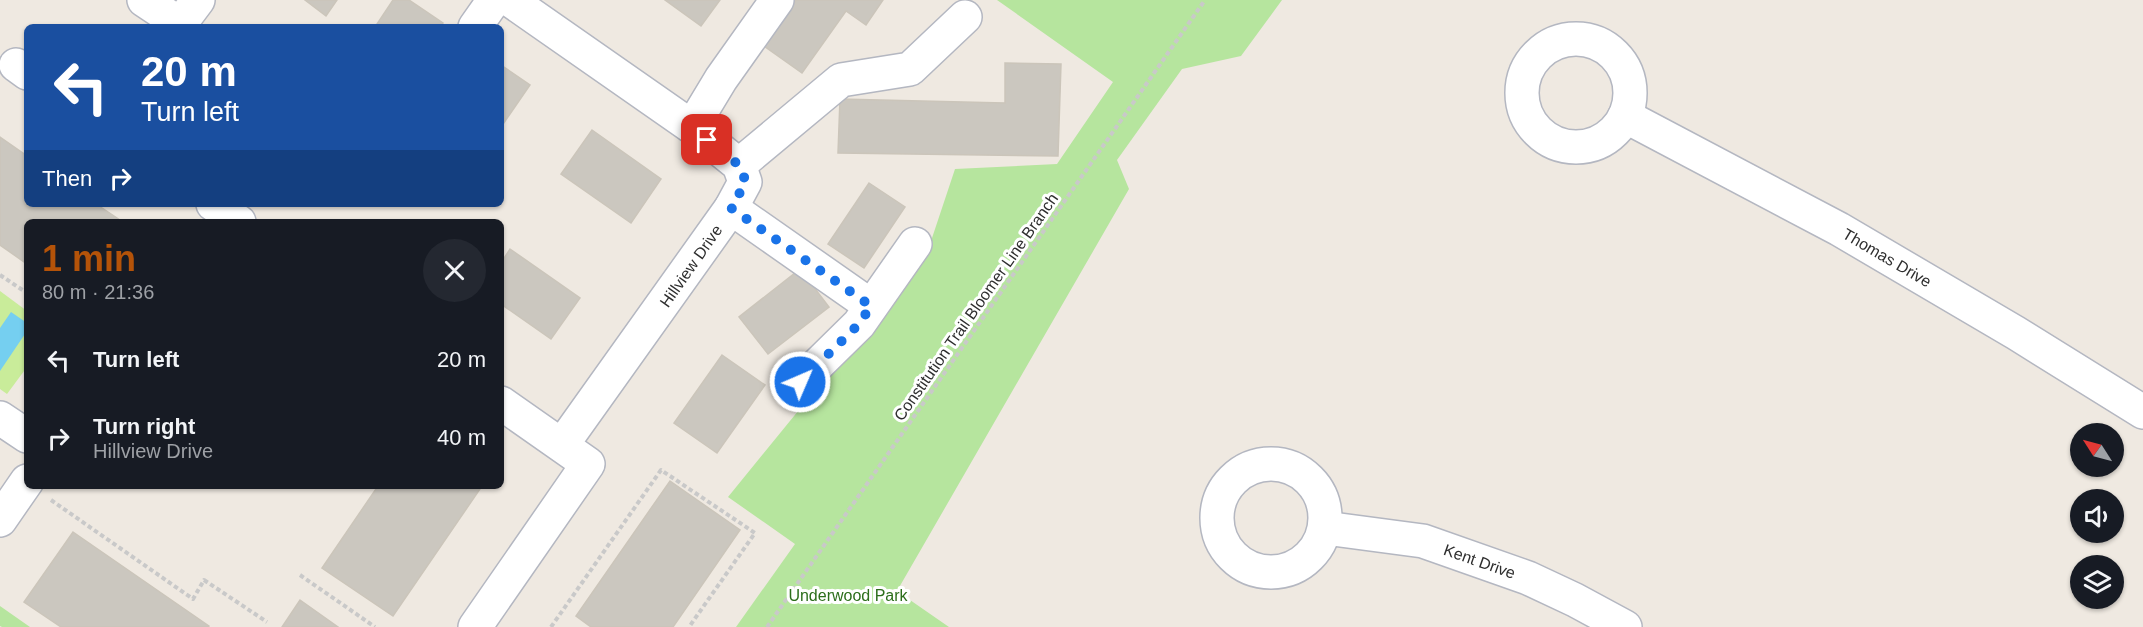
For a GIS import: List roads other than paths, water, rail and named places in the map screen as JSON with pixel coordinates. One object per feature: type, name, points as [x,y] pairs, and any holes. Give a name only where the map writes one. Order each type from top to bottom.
[{"type":"street","points":[[144,0],[180,24],[198,0]]},
{"type":"street","points":[[477,24],[494,0]]},
{"type":"street","points":[[692,127],[721,79],[777,0]]},
{"type":"street","points":[[529,6],[692,127],[739,165],[841,80],[910,69],[965,17]]},
{"type":"street","name":"Thomas Drive","points":[[1625,116],[1839,229],[2016,333],[2143,412]]},
{"type":"street","name":"Hillview Drive","points":[[562,446],[731,208],[746,182],[739,165]]},
{"type":"street","points":[[731,208],[871,306]]},
{"type":"street","points":[[800,382],[859,324],[915,244]]},
{"type":"street","points":[[475,627],[588,464],[504,405]]},
{"type":"street","points":[[0,418],[24,434]]},
{"type":"street","points":[[0,520],[38,490]]},
{"type":"street","name":"Kent Drive","points":[[1325,528],[1423,541],[1528,578],[1626,627]]},
{"type":"water","points":[[11,312],[24,321],[24,335],[0,371],[0,328]]},
{"type":"park label","name":"Underwood Park","points":[[848,595]]}]
